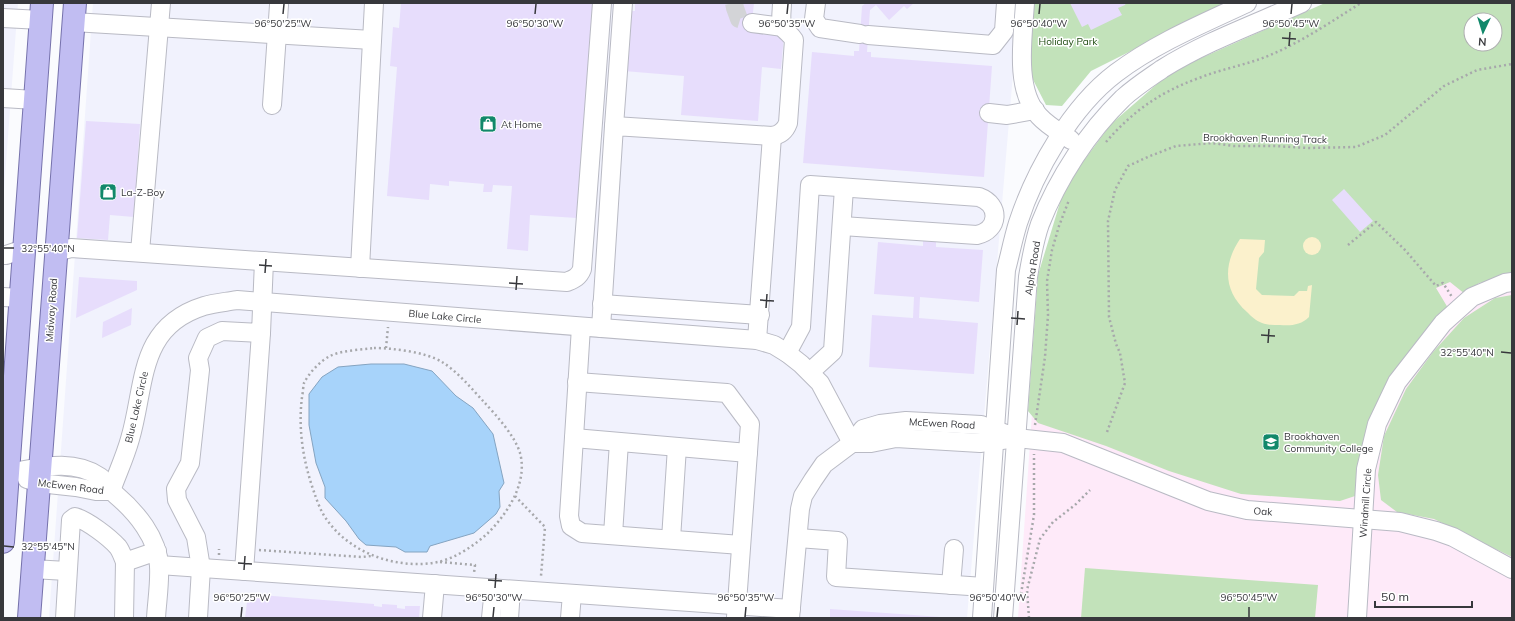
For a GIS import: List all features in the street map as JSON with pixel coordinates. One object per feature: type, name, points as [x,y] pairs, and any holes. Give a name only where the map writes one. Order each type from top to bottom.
[{"type":"main road","points":[[3,542],[12,297],[24,249],[42,11],[74,13]]},
{"type":"main road","name":"Midway Road","points":[[29,618],[74,13]]},
{"type":"main road","points":[[24,249],[56,252]]},
{"type":"street","points":[[140,252],[161,3]]},
{"type":"street","points":[[360,268],[374,3]]},
{"type":"street","points":[[56,252],[71,248],[567,282],[575,279],[580,274],[582,269],[602,3]]},
{"type":"street","points":[[601,328],[623,3]]},
{"type":"street","points":[[614,126],[772,136],[780,134],[787,127],[788,123],[794,40],[785,30],[781,22],[782,3]]},
{"type":"street","points":[[816,3],[814,19],[820,28],[864,35],[992,45],[1004,31],[1006,3]]},
{"type":"street","points":[[1026,3],[1022,45],[1023,72],[1027,96],[1034,110],[1048,124],[1082,147]]},
{"type":"street","points":[[982,618],[1006,270],[1018,223],[1041,168],[1062,133],[1082,106],[1116,73],[1172,39],[1247,3]]},
{"type":"street","name":"Alpha Road","points":[[1003,618],[1028,277],[1033,249],[1040,224],[1054,193],[1082,147],[1103,119],[1124,97],[1164,69],[1205,46],[1302,3]]},
{"type":"street","points":[[272,105],[279,5]]},
{"type":"street","points":[[3,18],[42,11]]},
{"type":"street","points":[[74,13],[159,27],[372,40]]},
{"type":"street","points":[[752,23],[784,27]]},
{"type":"street","points":[[3,98],[35,100]]},
{"type":"street","points":[[989,113],[1007,115],[1034,110]]},
{"type":"street","points":[[757,340],[772,136]]},
{"type":"street","points":[[787,353],[801,327],[810,185],[979,197],[990,203],[995,217],[992,226],[988,230],[983,234],[977,235],[842,226]]},
{"type":"street","points":[[810,372],[833,350],[844,188]]},
{"type":"street","points":[[995,217],[1018,223]]},
{"type":"street","points":[[3,255],[24,249]]},
{"type":"street","points":[[244,571],[264,261]]},
{"type":"street","name":"Windmill Circle","points":[[1357,618],[1366,469],[1377,424],[1397,382],[1443,323],[1472,297],[1505,283],[1512,282]]},
{"type":"street","name":"Blue Lake Circle","points":[[111,491],[130,439],[148,355],[156,342],[167,328],[190,311],[205,305],[237,300],[261,319],[581,327],[757,340],[774,345],[787,353],[810,372],[820,383],[852,443]]},
{"type":"street","points":[[602,304],[760,315]]},
{"type":"street","points":[[198,618],[201,568],[196,537],[177,500],[176,489],[190,463],[200,370],[198,358],[207,338],[222,331],[261,319]]},
{"type":"street","points":[[581,327],[569,516],[571,526],[582,533],[741,545]]},
{"type":"street","points":[[577,382],[727,393],[750,424],[736,612]]},
{"type":"street","name":"McEwen Road","points":[[852,443],[871,443],[896,438],[980,443],[995,436],[1016,438]]},
{"type":"street","points":[[574,438],[748,452]]},
{"type":"street","name":"Oak","points":[[1016,438],[1063,443],[1208,502],[1247,510],[1400,522],[1436,530],[1465,543],[1512,569]]},
{"type":"street","points":[[613,535],[619,442]]},
{"type":"street","points":[[125,562],[158,558],[201,568],[572,594],[736,612],[790,614],[800,509],[803,496],[824,464],[852,443]]},
{"type":"street","points":[[671,539],[677,447]]},
{"type":"street","name":"McEwen Road","points":[[6,473],[39,475],[96,492],[111,491],[130,506],[144,524],[158,558],[156,618]]},
{"type":"street","points":[[65,618],[71,520],[76,516],[118,547],[125,562],[124,618]]},
{"type":"street","points":[[798,538],[838,541],[836,577],[984,587]]},
{"type":"street","points":[[951,585],[954,549]]},
{"type":"street","points":[[32,569],[67,572]]},
{"type":"street","points":[[432,618],[435,584]]},
{"type":"street","points":[[491,618],[502,589]]},
{"type":"street","points":[[502,589],[509,618]]},
{"type":"street","points":[[570,618],[572,594]]},
{"type":"path","points":[[1103,146],[1131,115],[1177,86],[1200,77],[1267,56],[1292,44],[1361,3]]},
{"type":"path","name":"Brookhaven Running Track","points":[[1107,432],[1125,383],[1120,353],[1109,317],[1108,221],[1115,190],[1128,166],[1176,146],[1212,143],[1234,146],[1309,148],[1356,147],[1385,135],[1444,86],[1478,70],[1512,64]]},
{"type":"path","points":[[1035,419],[1045,357],[1048,315],[1047,281],[1058,226],[1070,197]]},
{"type":"path","points":[[1348,245],[1376,222],[1405,250],[1436,286],[1443,283],[1450,293]]},
{"type":"path","points":[[386,348],[388,327]]},
{"type":"path","points":[[439,562],[471,547],[493,528],[503,515],[515,496],[522,465],[520,452],[506,428],[492,410],[467,384],[442,362],[432,357],[386,348],[340,352],[330,356],[311,372],[304,384],[301,406],[303,455],[318,503],[326,520],[343,538],[360,550],[372,556],[406,563],[423,564],[439,562],[475,565]]},
{"type":"path","points":[[1020,598],[1034,515],[1033,464]]},
{"type":"path","points":[[1029,618],[1028,590],[1040,539],[1053,522],[1075,505],[1090,490]]},
{"type":"path","points":[[515,496],[545,527],[541,576],[537,579]]},
{"type":"path","points":[[255,550],[362,557],[372,556]]},
{"type":"shaded area","points":[[3,3],[18,3],[3,203]]},
{"type":"shaded area","points":[[93,3],[1019,3],[967,618],[49,618]]},
{"type":"shaded area","name":"Brookhaven Community College","points":[[1512,3],[1512,618],[1018,618],[1042,267],[1098,144],[1463,20],[1463,52],[1503,52],[1503,12],[1486,12]]},
{"type":"green space","name":"Holiday Park","points":[[1032,3],[1227,3],[1091,71],[1062,106],[1046,105],[1029,72]]},
{"type":"green space","name":"Brookhaven Community College","points":[[1325,3],[1512,3],[1512,277],[1479,283],[1465,294],[1450,282],[1436,288],[1448,308],[1359,470],[1355,496],[1340,501],[1241,494],[1169,471],[1106,446],[1038,423],[1028,411],[1038,275],[1065,186],[1111,124],[1172,71]]},
{"type":"green space","points":[[1512,295],[1512,557],[1434,519],[1397,512],[1381,500],[1378,475],[1384,436],[1406,389],[1433,352],[1464,318],[1495,298]]},
{"type":"green space","points":[[1085,568],[1318,585],[1315,618],[1081,618]]},
{"type":"sand","points":[[1312,237],[1318,240],[1321,246],[1318,252],[1312,255],[1306,252],[1303,246],[1306,240]]},
{"type":"sand","points":[[1240,239],[1265,240],[1264,252],[1259,258],[1256,289],[1262,295],[1294,296],[1299,291],[1307,291],[1308,286],[1312,285],[1309,317],[1306,320],[1292,325],[1264,324],[1254,318],[1239,304],[1233,295],[1230,286],[1228,268],[1234,248]]},
{"type":"water","points":[[371,364],[404,364],[432,371],[456,396],[473,408],[493,434],[504,483],[499,491],[500,507],[496,514],[474,533],[430,546],[427,552],[405,552],[396,547],[366,545],[359,539],[346,521],[325,498],[325,487],[316,463],[309,425],[309,394],[322,377],[338,367]]},
{"type":"building","name":"At Home","points":[[401,3],[593,3],[577,218],[530,215],[528,251],[507,249],[512,186],[493,185],[492,192],[483,192],[484,184],[449,181],[449,186],[430,184],[429,200],[387,196],[397,67],[390,66],[393,27],[399,28]]},
{"type":"building","points":[[635,3],[754,3],[751,31],[784,34],[781,69],[762,67],[758,121],[681,115],[684,76],[624,71],[629,11],[635,11]]},
{"type":"building","points":[[866,3],[914,3],[907,9],[904,6],[889,20],[876,5],[870,10],[867,52],[871,52],[871,57],[992,66],[984,177],[803,163],[812,52],[854,56],[854,51],[859,51],[862,6]]},
{"type":"building","points":[[1070,3],[1126,3],[1118,8],[1122,15],[1091,30],[1088,24],[1082,27]]},
{"type":"building","name":"La-Z-Boy","points":[[86,121],[140,124],[134,217],[110,215],[108,240],[77,238]]},
{"type":"building","points":[[1344,189],[1373,221],[1360,232],[1332,200]]},
{"type":"building","points":[[923,241],[936,242],[936,247],[983,250],[979,302],[920,297],[919,318],[978,323],[974,374],[869,367],[872,315],[913,318],[914,297],[874,294],[878,242],[923,246]]},
{"type":"building","points":[[79,277],[137,281],[137,290],[76,318]]},
{"type":"building","points":[[132,308],[131,325],[102,338],[103,322]]},
{"type":"building","points":[[248,594],[374,604],[374,606],[382,607],[382,604],[397,605],[397,608],[405,609],[405,606],[420,606],[419,618],[245,618]]},
{"type":"building","points":[[830,609],[941,617],[941,618],[830,618]]},
{"type":"tunnel","points":[[734,3],[739,19],[752,23]]},
{"type":"place","name":"At Home","points":[[488,124]]},
{"type":"place","name":"La-Z-Boy","points":[[108,192]]},
{"type":"place","name":"Brookhaven Community College","points":[[1271,442]]}]
